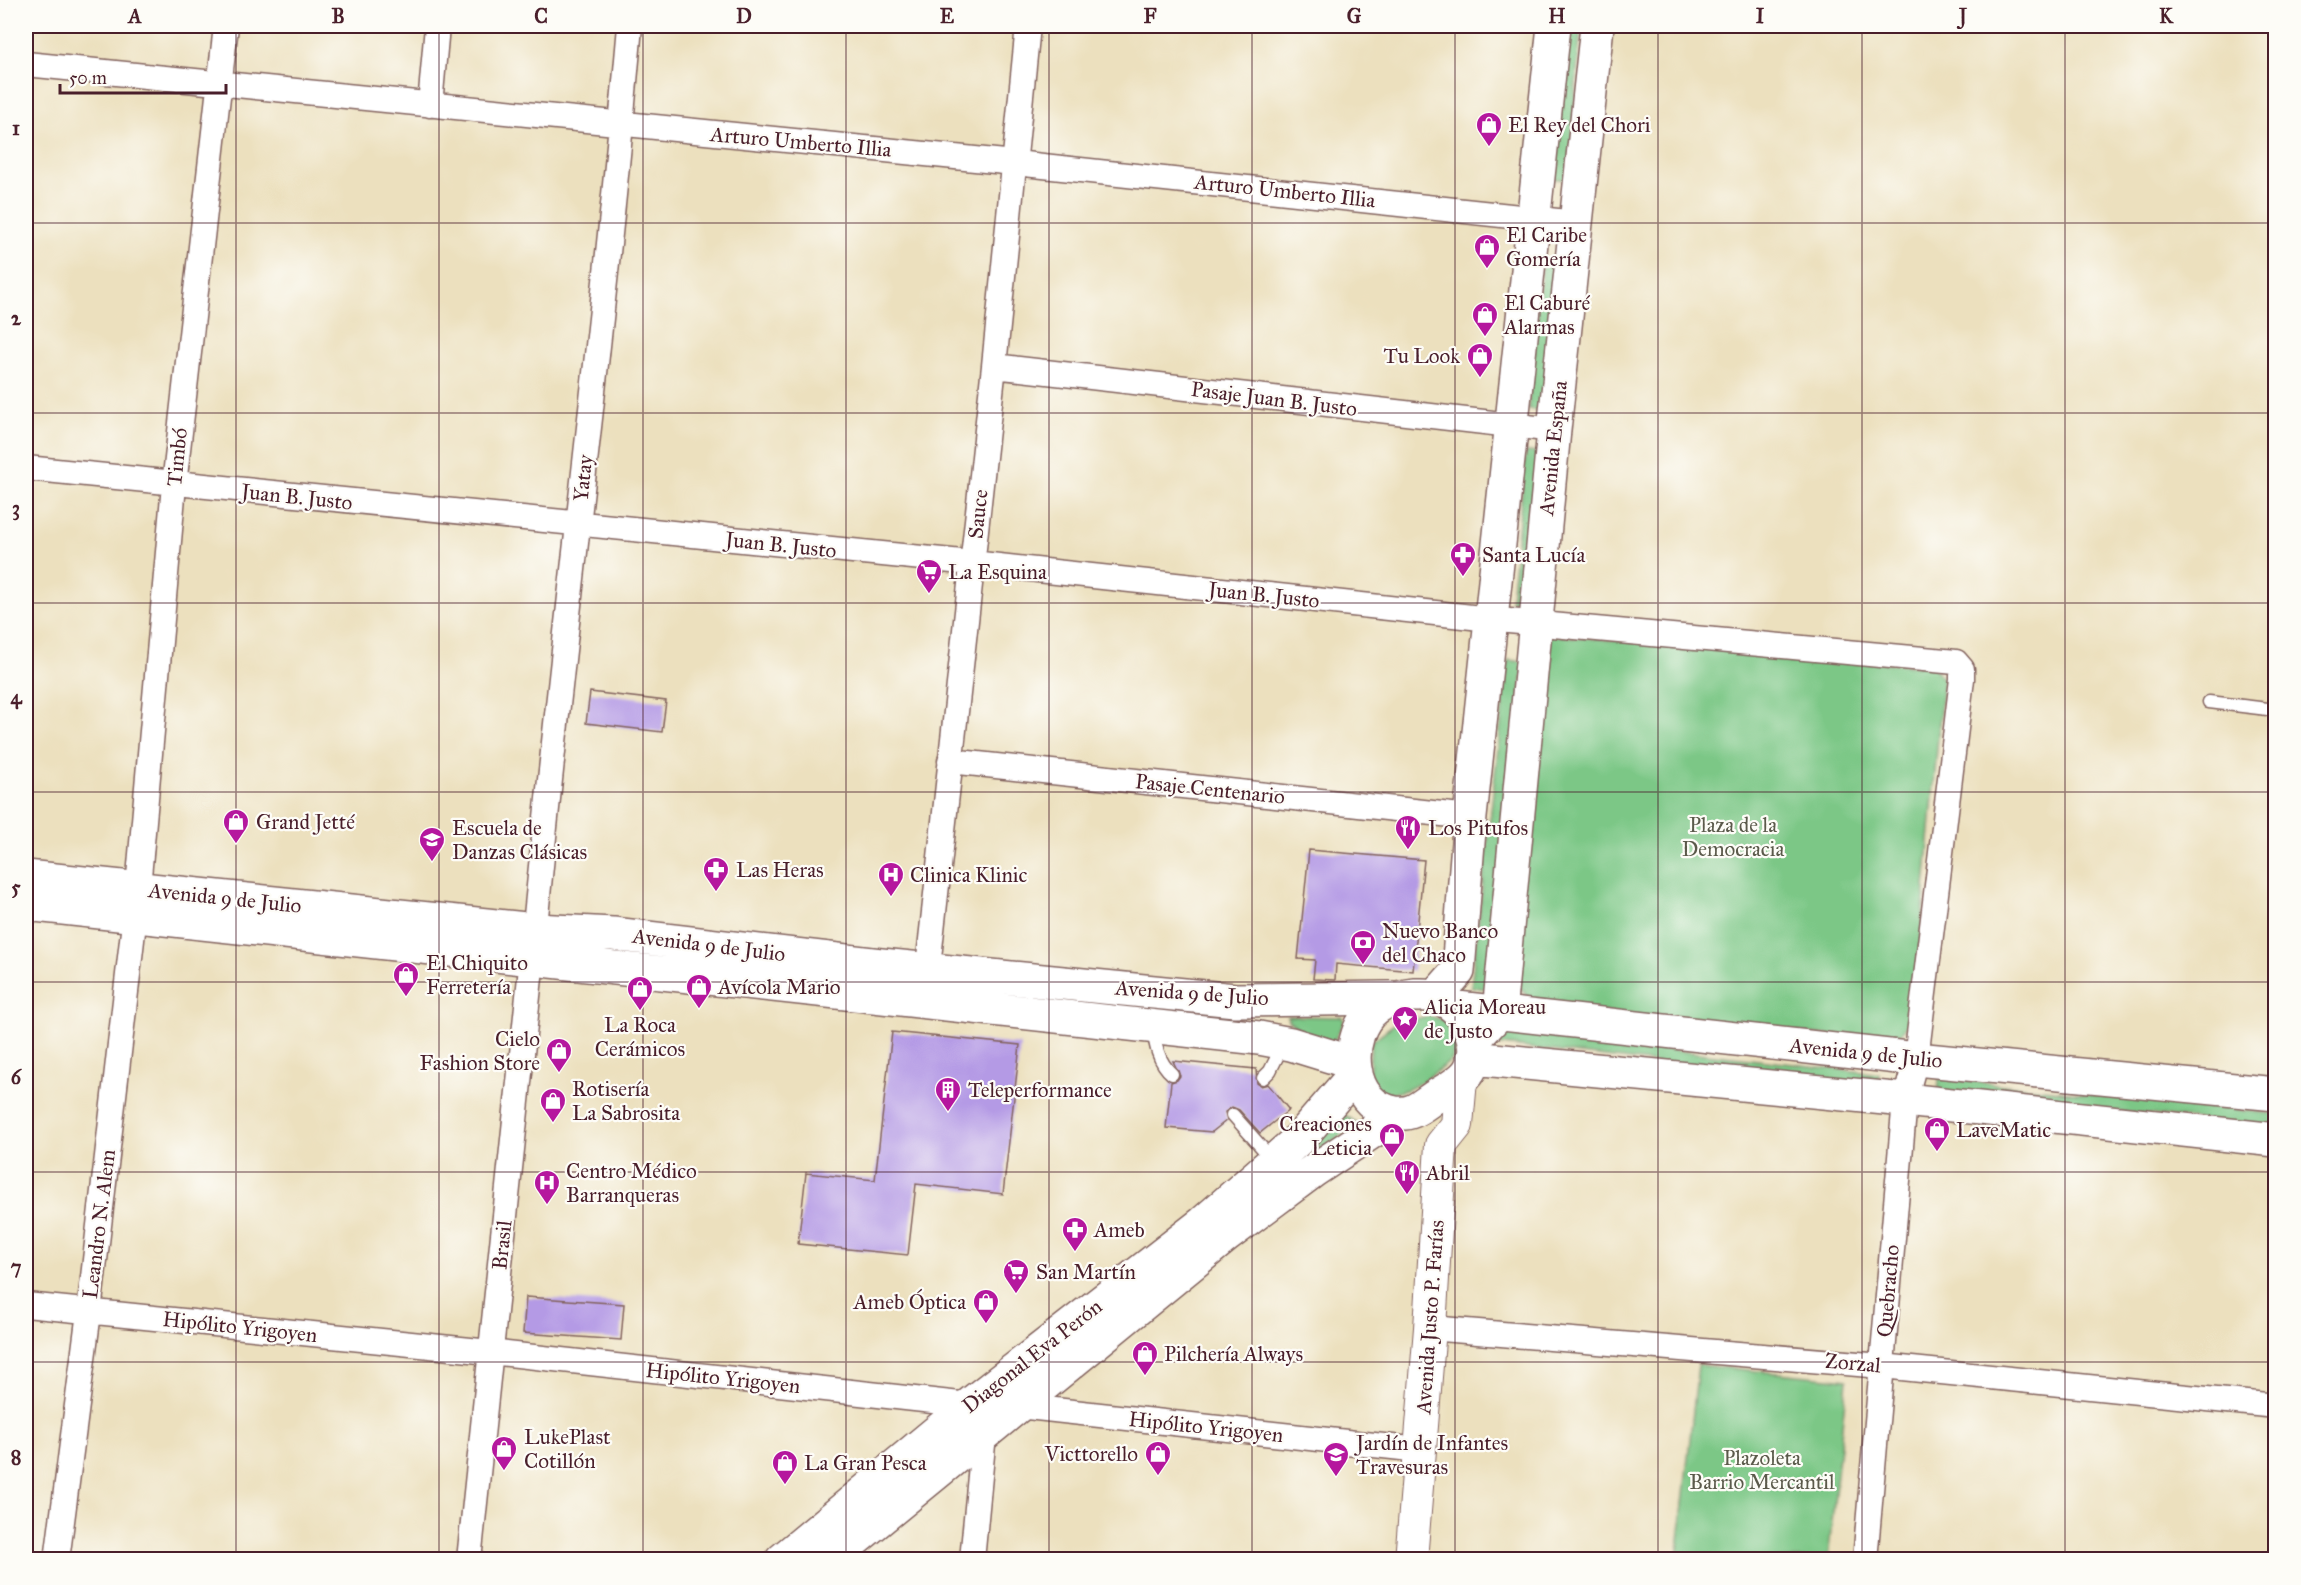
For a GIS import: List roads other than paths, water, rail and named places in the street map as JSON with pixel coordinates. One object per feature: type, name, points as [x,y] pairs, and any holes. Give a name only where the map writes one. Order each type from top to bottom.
[{"type":"main road","name":"Avenida España","points":[[1447,1002],[1458,971],[1470,817],[1554,26]]},
{"type":"main road","name":"Avenida España","points":[[1499,1013],[1554,430],[1597,26]]},
{"type":"main road","name":"Avenida 9 de Julio","points":[[26,877],[136,902],[533,944],[924,1002],[1284,1042],[1354,1068]]},
{"type":"main road","name":"Avenida 9 de Julio","points":[[26,904],[136,902]]},
{"type":"main road","name":"Avenida 9 de Julio","points":[[533,944],[613,934],[1235,1000],[1393,998]]},
{"type":"main road","points":[[1469,1060],[1465,1019],[1447,1002],[1414,995],[1393,998],[1375,1008],[1362,1024],[1354,1043],[1354,1068],[1372,1100],[1401,1114],[1469,1060],[1499,1013]]},
{"type":"main road","name":"Avenida 9 de Julio","points":[[1447,1002],[1499,1013],[1916,1059],[2276,1094]]},
{"type":"main road","name":"Avenida 9 de Julio","points":[[1469,1060],[1905,1100],[2276,1140]]},
{"type":"main road","name":"Diagonal Eva Perón","points":[[782,1560],[969,1405],[1203,1223],[1300,1138],[1354,1068]]},
{"type":"main road","name":"Diagonal Eva Perón","points":[[830,1560],[1226,1236],[1313,1171],[1401,1114]]},
{"type":"street","name":"Timbó","points":[[136,902],[174,484],[226,26]]},
{"type":"street","points":[[430,105],[436,26]]},
{"type":"street","name":"Yatay","points":[[533,944],[537,888],[578,525],[630,26]]},
{"type":"street","name":"Sauce","points":[[924,1002],[994,366],[1028,26]]},
{"type":"street","name":"Arturo Umberto Illia","points":[[26,64],[1015,163],[1576,223]]},
{"type":"street","name":"Pasaje Juan B. Justo","points":[[994,366],[1554,430]]},
{"type":"street","name":"Juan B. Justo","points":[[26,468],[1491,619],[1956,662],[1962,669],[1962,679],[1916,1059]]},
{"type":"street","name":"Pasaje Centenario","points":[[950,761],[1470,817]]},
{"type":"street","name":"Leandro N. Alem","points":[[57,1560],[89,1312],[136,902]]},
{"type":"street","name":"Brasil","points":[[469,1560],[533,944]]},
{"type":"street","name":"Quebracho","points":[[1865,1560],[1905,1100],[1916,1059]]},
{"type":"street","points":[[1401,1114],[1441,1145],[1457,1125],[1469,1060]]},
{"type":"street","name":"Avenida Justo P. Farías","points":[[1411,1560],[1430,1328],[1441,1145]]},
{"type":"street","name":"Hipólito Yrigoyen","points":[[26,1305],[490,1352],[969,1405],[1018,1406],[1420,1450]]},
{"type":"street","name":"Zorzal","points":[[1430,1328],[1882,1366],[2276,1406]]},
{"type":"street","points":[[972,1560],[984,1434]]},
{"type":"lane","points":[[2209,702],[2276,710]]},
{"type":"lane","points":[[1153,1026],[1156,1049],[1166,1069],[1172,1074]]},
{"type":"lane","points":[[1263,1078],[1270,1071],[1284,1042]]},
{"type":"lane","points":[[1233,1115],[1273,1161]]},
{"type":"place","name":"El Rey del Chori","points":[[1489,148]]},
{"type":"place","name":"El Caribe Gomería","points":[[1487,270]]},
{"type":"place","name":"El Caburé Alarmas","points":[[1485,338]]},
{"type":"place","name":"Tu Look","points":[[1480,379]]},
{"type":"place","name":"Santa Lucía","points":[[1463,578]]},
{"type":"place","name":"La Esquina","points":[[929,595]]},
{"type":"place","name":"Grand Jetté","points":[[236,845]]},
{"type":"place","name":"Los Pitufos","points":[[1408,851]]},
{"type":"place","name":"Escuela de Danzas Clásicas","points":[[432,863]]},
{"type":"place","name":"Las Heras","points":[[716,893]]},
{"type":"place","name":"Clinica Klinic","points":[[891,898]]},
{"type":"place","name":"Nuevo Banco del Chaco","points":[[1363,966]]},
{"type":"place","name":"El Chiquito Ferretería","points":[[406,998]]},
{"type":"place","name":"Avícola Mario","points":[[699,1010]]},
{"type":"place","name":"La Roca Cerámicos","points":[[640,1012]]},
{"type":"place","name":"Alicia Moreau de Justo","points":[[1405,1042]]},
{"type":"place","name":"Cielo Fashion Store","points":[[559,1074]]},
{"type":"place","name":"Teleperformance","points":[[948,1113]]},
{"type":"place","name":"Rotisería La Sabrosita","points":[[553,1124]]},
{"type":"place","name":"LaveMatic","points":[[1937,1153]]},
{"type":"place","name":"Creaciones Leticia","points":[[1392,1159]]},
{"type":"place","name":"Abril","points":[[1407,1196]]},
{"type":"place","name":"Centro Médico Barranqueras","points":[[547,1206]]},
{"type":"place","name":"Ameb","points":[[1075,1253]]},
{"type":"place","name":"San Martín","points":[[1016,1295]]},
{"type":"place","name":"Ameb Óptica","points":[[986,1325]]},
{"type":"place","name":"Pilchería Always","points":[[1145,1377]]},
{"type":"place","name":"LukePlast Cotillón","points":[[504,1472]]},
{"type":"place","name":"Victtorello","points":[[1158,1477]]},
{"type":"place","name":"Jardín de Infantes Travesuras","points":[[1336,1478]]},
{"type":"place","name":"La Gran Pesca","points":[[785,1486]]},
{"type":"park label","name":"Plaza de la Democracia","points":[[1733,837]]},
{"type":"park label","name":"Plazoleta Barrio Mercantil","points":[[1762,1470]]}]
